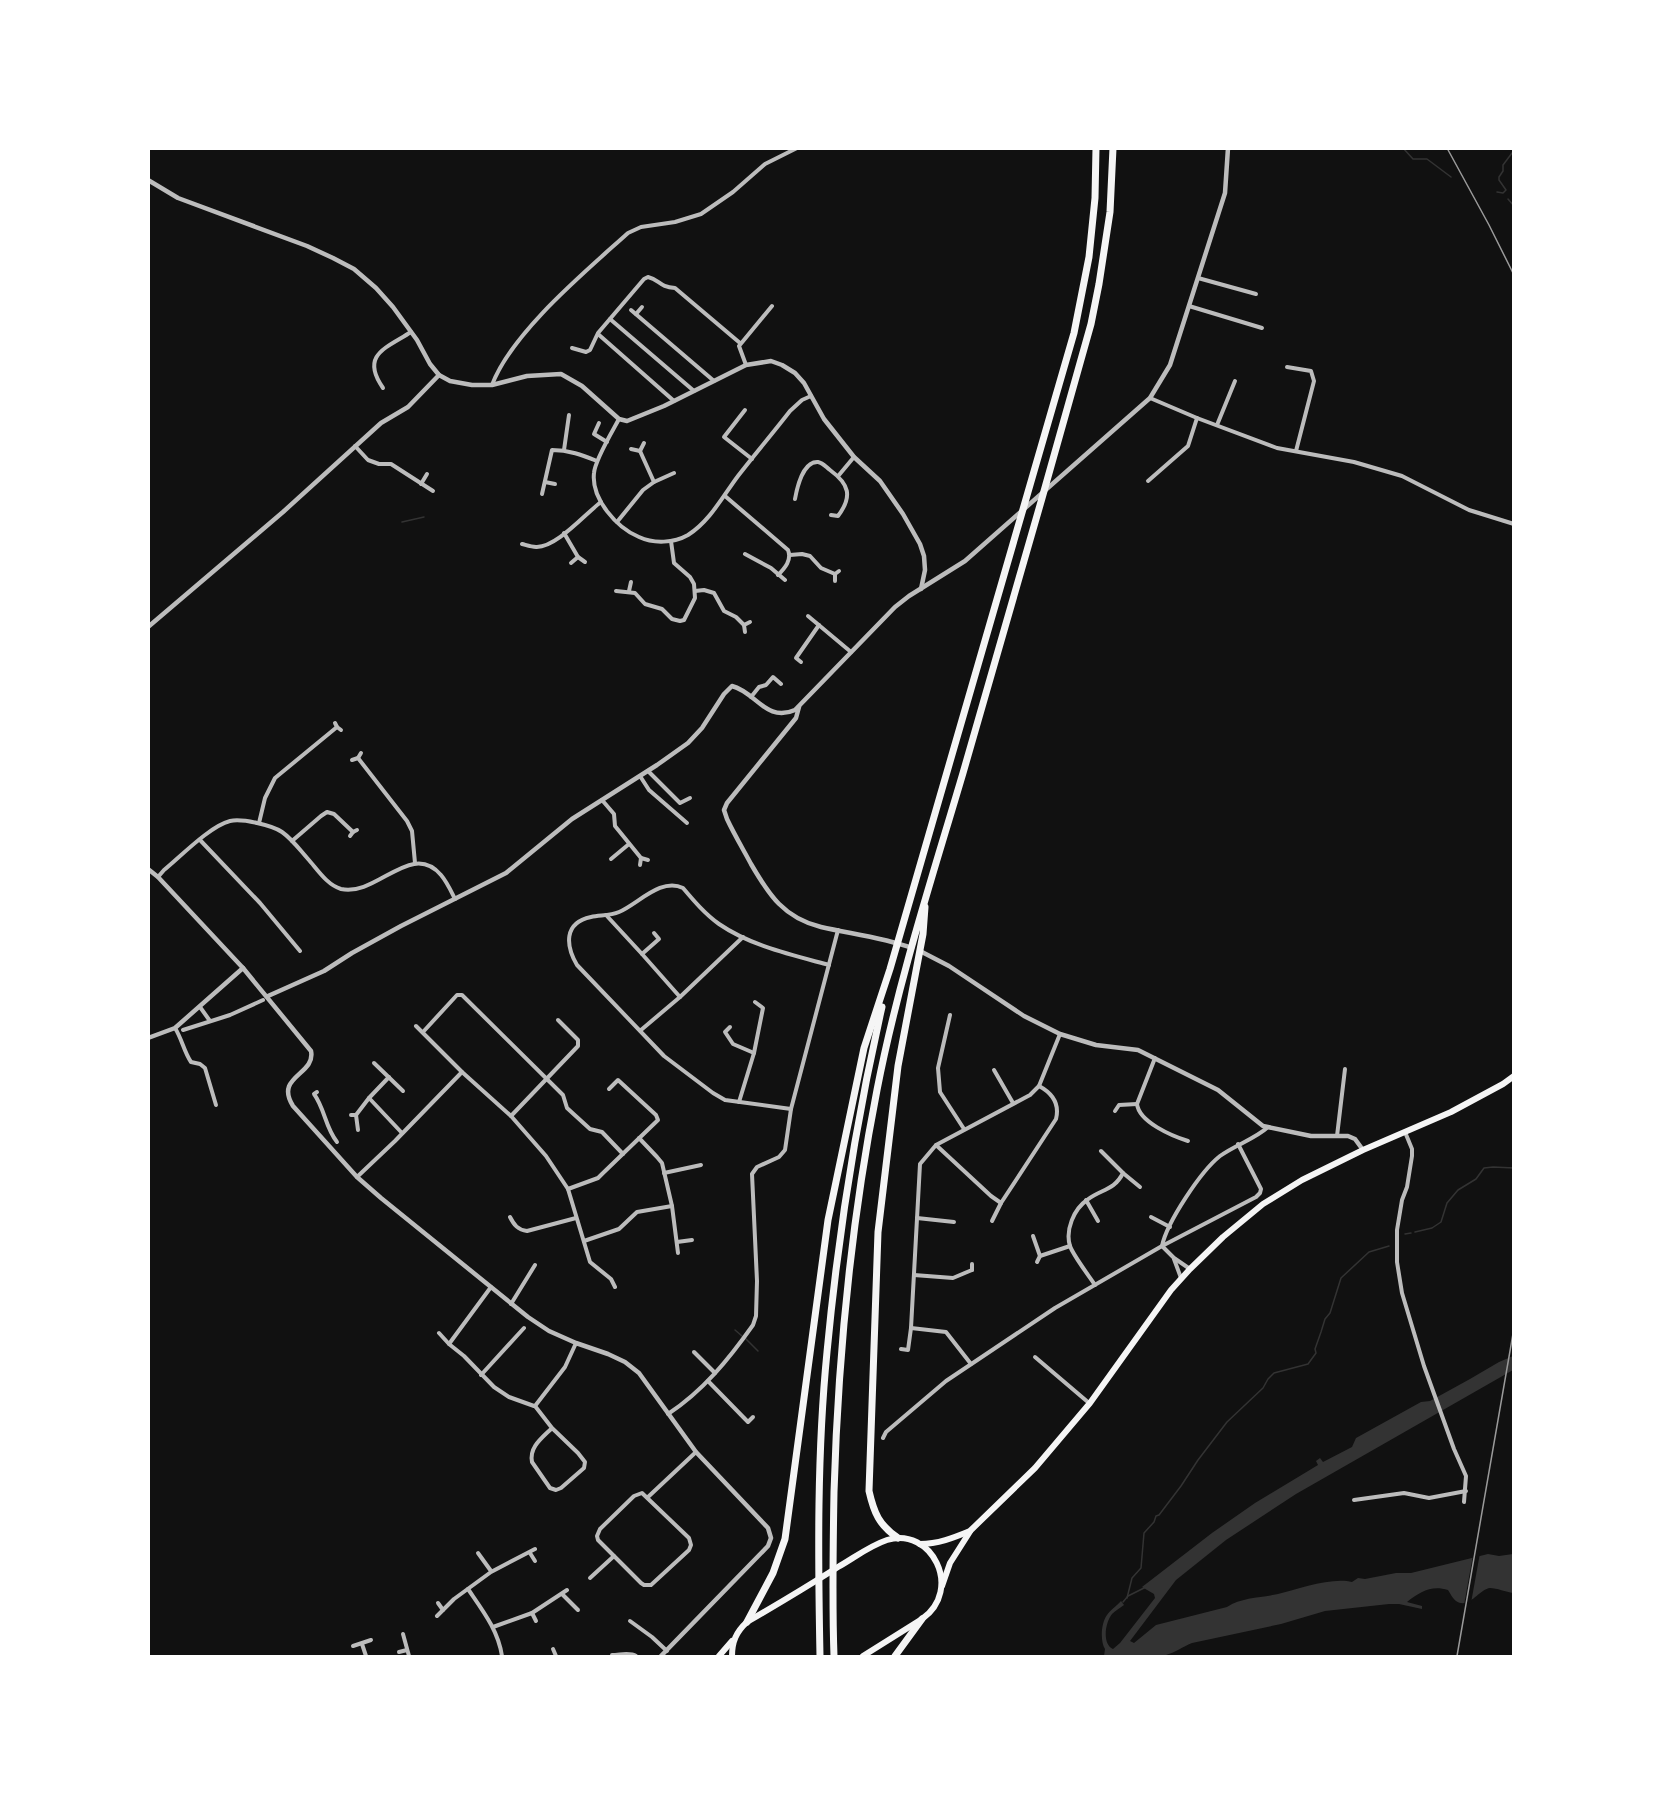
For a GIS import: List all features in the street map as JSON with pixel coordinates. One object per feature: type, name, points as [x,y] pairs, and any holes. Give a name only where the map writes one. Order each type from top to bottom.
[{"type":"highway","points":[[747,1622],[773,1573],[785,1539],[828,1220],[864,1048],[906,915],[1074,333],[1089,257],[1095,198],[1096,148]]},
{"type":"highway","points":[[898,1538],[886,1530],[874,1512],[868,1476],[878,1232],[898,1066],[915,975],[926,897],[1091,324],[1110,212],[1113,148]]},
{"type":"highway","points":[[834,1655],[832,1590],[836,1446],[848,1282],[878,1088],[905,972],[922,920]]},
{"type":"highway","points":[[820,1656],[821,1444],[827,1353],[852,1152],[890,969]]},
{"type":"highway","points":[[895,1656],[922,1619]]},
{"type":"main road","points":[[942,1586],[951,1563],[971,1530],[1035,1468],[1090,1403],[1181,1278],[1223,1237],[1279,1193],[1329,1166],[1451,1112],[1514,1076]]},
{"type":"main road","points":[[719,1656],[747,1622],[873,1546],[898,1538],[919,1544],[934,1544],[971,1530]]},
{"type":"main road","points":[[863,1656],[931,1613],[937,1605],[941,1596],[942,1577],[933,1556],[919,1544]]},
{"type":"main road","points":[[732,1656],[734,1640]]},
{"type":"street","points":[[492,385],[498,371],[525,333],[628,233],[641,227],[675,222],[701,214],[733,192],[765,164],[797,148]]},
{"type":"street","points":[[183,1030],[246,1008],[324,971],[378,938],[507,872],[572,819],[688,743],[702,728],[732,686],[779,714],[790,712],[799,706],[895,607],[965,561],[1150,398],[1170,365],[1225,193],[1228,148]]},
{"type":"street","points":[[148,180],[178,198],[307,246],[354,269],[393,307],[439,375],[457,383],[492,385],[527,376],[561,374],[582,386],[619,420],[627,421],[674,401],[746,365],[761,362],[782,364],[795,373],[812,395],[824,419],[854,457],[877,477],[887,490],[920,544],[925,570],[921,589]]},
{"type":"street","points":[[572,348],[586,352],[590,350],[598,333],[648,277],[664,287],[675,288],[740,343]]},
{"type":"street","points":[[1198,278],[1256,294]]},
{"type":"street","points":[[746,365],[739,345],[772,306]]},
{"type":"street","points":[[1189,306],[1262,328]]},
{"type":"street","points":[[636,314],[642,307]]},
{"type":"street","points":[[632,310],[714,381]]},
{"type":"street","points":[[610,319],[694,391]]},
{"type":"street","points":[[383,388],[375,377],[373,367],[377,355],[411,332]]},
{"type":"street","points":[[598,333],[674,401]]},
{"type":"street","points":[[1287,367],[1311,371],[1314,381],[1296,452]]},
{"type":"street","points":[[148,627],[284,512],[381,423],[408,407],[439,375]]},
{"type":"street","points":[[1217,425],[1235,381]]},
{"type":"street","points":[[619,420],[597,462],[594,474],[601,502],[617,522],[639,537],[650,541],[670,541],[689,534],[706,518],[790,411],[802,400],[812,395]]},
{"type":"street","points":[[1150,398],[1277,448],[1354,462],[1402,476],[1469,510],[1514,524]]},
{"type":"street","points":[[745,410],[724,437],[752,459]]},
{"type":"street","points":[[564,450],[569,415]]},
{"type":"street","points":[[1148,482],[1188,446],[1197,418]]},
{"type":"street","points":[[568,423],[574,424]]},
{"type":"street","points":[[599,423],[594,434],[607,442]]},
{"type":"street","points":[[640,451],[644,442]]},
{"type":"street","points":[[355,446],[368,460],[379,464],[391,464],[432,491]]},
{"type":"street","points":[[631,448],[640,451],[654,482]]},
{"type":"street","points":[[542,494],[552,450],[579,453],[597,462]]},
{"type":"street","points":[[839,475],[854,457]]},
{"type":"street","points":[[795,499],[800,479],[813,463],[823,464],[839,475],[846,486],[847,499],[838,516],[831,515]]},
{"type":"street","points":[[421,484],[427,474]]},
{"type":"street","points":[[617,522],[643,490],[654,482],[674,474]]},
{"type":"street","points":[[545,482],[555,484]]},
{"type":"street","points":[[790,487],[798,488]]},
{"type":"street","points":[[725,496],[784,545],[790,555],[789,561],[778,574]]},
{"type":"street","points":[[522,544],[534,547],[543,546],[576,526],[601,502]]},
{"type":"street","points":[[564,533],[578,557],[585,562]]},
{"type":"street","points":[[616,591],[629,591],[639,596],[645,603],[662,609],[672,619],[684,620],[695,598],[694,584],[674,562],[670,541]]},
{"type":"street","points":[[532,553],[534,547]]},
{"type":"street","points":[[745,554],[771,568],[785,580]]},
{"type":"street","points":[[790,555],[810,556],[821,568],[837,573],[836,581]]},
{"type":"street","points":[[571,563],[578,557]]},
{"type":"street","points":[[629,591],[631,582]]},
{"type":"street","points":[[695,591],[704,590],[714,593],[724,611],[736,617],[744,625],[745,632]]},
{"type":"street","points":[[808,616],[852,652]]},
{"type":"street","points":[[744,625],[750,622]]},
{"type":"street","points":[[801,662],[796,658],[819,625]]},
{"type":"street","points":[[751,697],[759,687],[766,685],[773,677],[773,670]]},
{"type":"street","points":[[773,677],[781,684]]},
{"type":"street","points":[[799,706],[796,718],[727,803],[724,810],[745,854],[774,900],[787,912],[796,918],[822,927],[897,942],[930,955],[1024,1017],[1060,1034],[1096,1045],[1138,1050],[1222,1092],[1257,1122],[1268,1127],[1311,1136],[1352,1137],[1363,1150]]},
{"type":"street","points":[[259,823],[265,798],[275,778],[338,727]]},
{"type":"street","points":[[352,760],[358,758],[361,753]]},
{"type":"street","points":[[358,758],[407,821],[412,831],[416,863]]},
{"type":"street","points":[[648,771],[680,803],[690,798]]},
{"type":"street","points":[[640,776],[649,790],[687,823]]},
{"type":"street","points":[[602,799],[614,814],[615,826],[641,858],[648,860]]},
{"type":"street","points":[[292,841],[327,812],[334,814],[353,833]]},
{"type":"street","points":[[158,877],[218,827],[239,820],[259,823],[281,831],[326,880],[337,887],[356,890],[407,865],[425,863],[440,873],[456,899]]},
{"type":"street","points":[[200,840],[260,903],[294,948],[300,951]]},
{"type":"street","points":[[611,859],[629,844]]},
{"type":"street","points":[[613,850],[617,854]]},
{"type":"street","points":[[640,865],[641,858]]},
{"type":"street","points":[[148,869],[243,968],[311,1051],[311,1060],[289,1084],[287,1092],[293,1106],[323,1141],[357,1177],[511,1304],[549,1331],[608,1354],[625,1362],[639,1373],[696,1452],[768,1528],[771,1538],[768,1546],[661,1656]]},
{"type":"street","points":[[790,1109],[725,1100],[713,1094],[664,1056],[577,965],[568,943],[569,935],[579,922],[590,917],[619,912],[663,886],[677,885],[702,910],[743,937],[792,956],[828,965]]},
{"type":"street","points":[[606,915],[680,998]]},
{"type":"street","points":[[668,1414],[685,1404],[708,1381],[753,1325],[756,1316],[757,1281],[752,1174],[757,1167],[779,1157],[785,1150],[790,1109],[838,930]]},
{"type":"street","points":[[642,954],[659,939],[654,933]]},
{"type":"street","points":[[641,1030],[680,998],[743,937]]},
{"type":"street","points":[[148,1038],[175,1028],[243,968]]},
{"type":"street","points":[[423,1032],[457,995],[462,995],[563,1095],[567,1108],[590,1129],[602,1132],[623,1154]]},
{"type":"street","points":[[739,1102],[754,1053],[763,1008],[755,1002]]},
{"type":"street","points":[[243,1003],[246,1008]]},
{"type":"street","points":[[200,1007],[211,1022]]},
{"type":"street","points":[[950,1015],[938,1068],[940,1092],[964,1129]]},
{"type":"street","points":[[511,1116],[579,1046],[578,1040],[558,1020]]},
{"type":"street","points":[[416,1026],[511,1116],[546,1156],[568,1189],[590,1262],[611,1279],[615,1287]]},
{"type":"street","points":[[730,1027],[725,1032],[733,1044],[754,1053]]},
{"type":"street","points":[[175,1028],[187,1057],[191,1062],[205,1068],[216,1105]]},
{"type":"street","points":[[900,1349],[908,1350],[911,1328],[920,1164],[936,1144],[1030,1095],[1039,1086],[1060,1034]]},
{"type":"street","points":[[1155,1058],[1137,1104],[1138,1111],[1169,1134],[1188,1141]]},
{"type":"street","points":[[374,1063],[403,1092]]},
{"type":"street","points":[[1337,1137],[1345,1068]]},
{"type":"street","points":[[994,1070],[1013,1103]]},
{"type":"street","points":[[357,1177],[462,1071]]},
{"type":"street","points":[[358,1130],[353,1115],[389,1077]]},
{"type":"street","points":[[568,1189],[598,1178],[657,1120],[656,1115],[618,1080],[609,1089]]},
{"type":"street","points":[[205,1087],[210,1085]]},
{"type":"street","points":[[992,1221],[1001,1203],[1056,1119],[1058,1111],[1056,1103],[1050,1092],[1039,1086]]},
{"type":"street","points":[[317,1092],[314,1094],[321,1104],[331,1134],[337,1142]]},
{"type":"street","points":[[369,1098],[402,1133]]},
{"type":"street","points":[[1115,1111],[1118,1103],[1137,1104]]},
{"type":"street","points":[[1162,1246],[1187,1195],[1203,1173],[1220,1157],[1239,1144],[1262,1133],[1268,1127]]},
{"type":"street","points":[[1181,1139],[1183,1132]]},
{"type":"street","points":[[1405,1132],[1412,1149],[1412,1156],[1397,1230],[1397,1262],[1405,1303],[1424,1365],[1466,1476],[1464,1502]]},
{"type":"street","points":[[323,1141],[331,1134]]},
{"type":"street","points":[[639,1138],[660,1160],[672,1206],[678,1253]]},
{"type":"street","points":[[936,1144],[1001,1203]]},
{"type":"street","points":[[882,1438],[886,1432],[946,1381],[1055,1308],[1260,1193],[1261,1189],[1239,1144]]},
{"type":"street","points":[[1101,1151],[1140,1187]]},
{"type":"street","points":[[664,1173],[701,1165]]},
{"type":"street","points":[[1095,1285],[1070,1246],[1070,1224],[1074,1214],[1086,1200],[1112,1187],[1123,1173]]},
{"type":"street","points":[[1086,1200],[1098,1221]]},
{"type":"street","points":[[584,1241],[619,1229],[637,1212],[672,1206]]},
{"type":"street","points":[[510,1217],[515,1226],[527,1232],[576,1218]]},
{"type":"street","points":[[1151,1217],[1170,1227]]},
{"type":"street","points":[[917,1218],[954,1221]]},
{"type":"street","points":[[1033,1236],[1040,1256]]},
{"type":"street","points":[[677,1242],[692,1240]]},
{"type":"street","points":[[1037,1262],[1040,1256],[1070,1246]]},
{"type":"street","points":[[1162,1246],[1173,1258],[1190,1269]]},
{"type":"street","points":[[1173,1258],[1181,1278]]},
{"type":"street","points":[[972,1264],[972,1270],[976,1275]]},
{"type":"street","points":[[511,1304],[535,1265]]},
{"type":"street","points":[[914,1275],[953,1278],[972,1270]]},
{"type":"street","points":[[449,1344],[491,1287]]},
{"type":"street","points":[[514,1328],[519,1333]]},
{"type":"street","points":[[481,1375],[524,1328]]},
{"type":"street","points":[[911,1328],[946,1332],[971,1364]]},
{"type":"street","points":[[439,1333],[494,1387],[509,1397],[535,1406],[552,1428],[582,1457],[585,1462],[584,1468],[556,1490],[550,1488],[531,1457],[533,1448],[552,1428]]},
{"type":"street","points":[[535,1406],[564,1367],[576,1343]]},
{"type":"street","points":[[694,1352],[715,1373]]},
{"type":"street","points":[[1035,1357],[1090,1403]]},
{"type":"street","points":[[708,1381],[748,1422],[753,1418]]},
{"type":"street","points":[[652,1403],[658,1400]]},
{"type":"street","points":[[648,1497],[696,1452]]},
{"type":"street","points":[[1354,1500],[1404,1493],[1430,1498],[1466,1491]]},
{"type":"street","points":[[642,1493],[648,1497],[689,1538],[691,1545],[689,1550],[651,1586],[641,1583],[598,1540],[597,1532],[634,1496],[642,1493]]},
{"type":"street","points":[[437,1616],[454,1599],[491,1572],[534,1549]]},
{"type":"street","points":[[530,1552],[535,1560]]},
{"type":"street","points":[[477,1553],[491,1572]]},
{"type":"street","points":[[590,1578],[614,1556]]},
{"type":"street","points":[[468,1589],[493,1627],[502,1656]]},
{"type":"street","points":[[493,1627],[532,1613],[567,1590]]},
{"type":"street","points":[[562,1594],[578,1610]]},
{"type":"street","points":[[438,1603],[443,1610]]},
{"type":"street","points":[[532,1613],[536,1621]]},
{"type":"street","points":[[630,1621],[667,1651]]},
{"type":"street","points":[[403,1634],[409,1656]]},
{"type":"street","points":[[353,1646],[371,1641]]},
{"type":"street","points":[[362,1644],[366,1656]]},
{"type":"street","points":[[554,1649],[556,1656]]},
{"type":"street","points":[[399,1652],[407,1650]]},
{"type":"street","points":[[612,1655],[636,1656]]},
{"type":"shaded area","points":[[1513,1356],[1513,1370],[1296,1494],[1226,1540],[1176,1580],[1130,1641],[1134,1643],[1156,1625],[1227,1607],[1245,1600],[1325,1582],[1352,1582],[1358,1578],[1411,1573],[1488,1554],[1499,1556],[1513,1554],[1513,1593],[1490,1588],[1470,1601],[1461,1603],[1455,1600],[1448,1590],[1436,1588],[1421,1592],[1407,1602],[1422,1606],[1422,1609],[1389,1604],[1325,1611],[1281,1624],[1192,1643],[1166,1655],[1104,1656],[1102,1632],[1108,1613],[1121,1601],[1124,1605],[1112,1614],[1106,1628],[1107,1643],[1113,1649],[1155,1598],[1154,1594],[1142,1587],[1212,1533],[1255,1503],[1318,1465],[1316,1461],[1320,1458],[1323,1462],[1352,1447],[1356,1438],[1421,1402],[1430,1401]]},
{"type":"pier","points":[[1480,1553],[1471,1603],[1464,1605],[1473,1555]]},
{"type":"waterway","points":[[1403,148],[1413,159],[1427,159],[1451,177]]},
{"type":"waterway","points":[[1497,192],[1503,193],[1506,190],[1499,177],[1503,171],[1503,165],[1512,153]]},
{"type":"waterway","points":[[1508,199],[1514,206]]},
{"type":"waterway","points":[[402,522],[424,517]]},
{"type":"waterway","points":[[1415,1232],[1432,1228],[1441,1222],[1447,1203],[1458,1190],[1476,1179],[1484,1168],[1514,1168]]},
{"type":"waterway","points":[[1405,1234],[1411,1233]]},
{"type":"waterway","points":[[1127,1598],[1132,1578],[1141,1568],[1144,1533],[1154,1522],[1156,1516],[1181,1486],[1227,1422],[1263,1388],[1268,1379],[1274,1373],[1308,1364],[1316,1353],[1315,1349],[1341,1278],[1369,1252],[1389,1246]]},
{"type":"waterway","points":[[735,1330],[742,1336]]},
{"type":"waterway","points":[[746,1339],[758,1351]]},
{"type":"waterway","points":[[1123,1602],[1128,1596],[1146,1587]]},
{"type":"railway","points":[[1447,148],[1514,275]]},
{"type":"railway","points":[[1457,1656],[1514,1328]]}]
